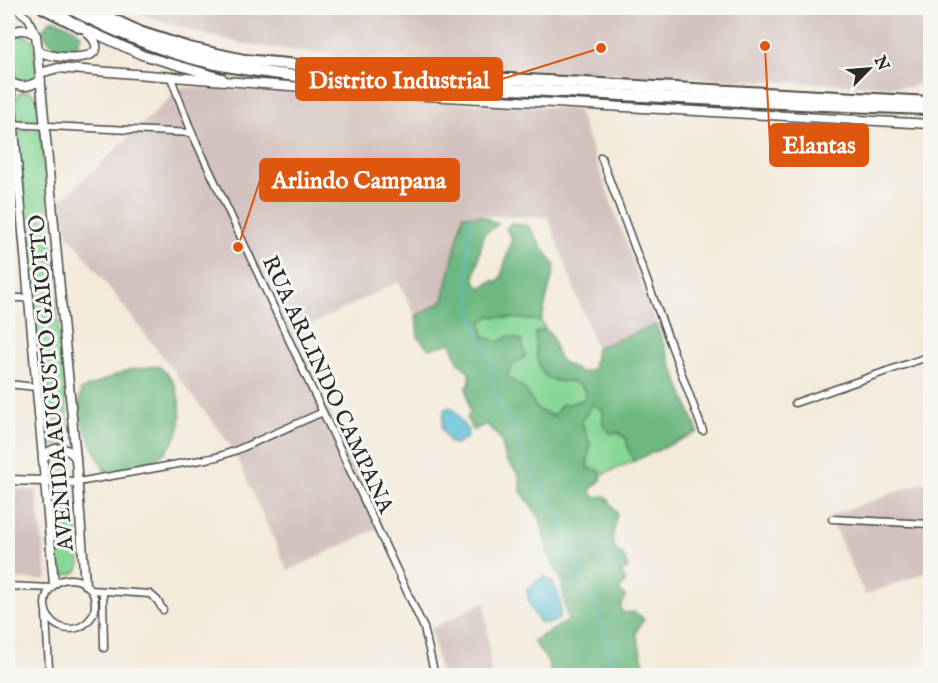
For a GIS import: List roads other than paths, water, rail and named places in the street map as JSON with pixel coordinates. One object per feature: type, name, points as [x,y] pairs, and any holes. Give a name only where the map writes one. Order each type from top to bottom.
[{"type":"highway","points":[[44,8],[81,27]]},
{"type":"highway","points":[[69,8],[130,37],[168,51],[219,65],[286,75],[647,96],[930,109]]},
{"type":"highway","points":[[88,8],[142,33],[189,48],[254,61],[363,71],[930,102]]},
{"type":"street","points":[[15,8],[28,18],[36,35]]},
{"type":"street","points":[[39,51],[53,57],[90,56],[95,52],[95,41],[81,27]]},
{"type":"street","points":[[81,27],[142,55],[240,83]]},
{"type":"street","points":[[8,35],[20,29],[36,35]]},
{"type":"street","name":"AVENIDA AUGUSTO GAIOTTO","points":[[36,35],[88,587]]},
{"type":"street","name":"AVENIDA AUGUSTO GAIOTTO","points":[[8,61],[10,124],[19,189],[42,459],[41,482],[52,586]]},
{"type":"street","points":[[9,81],[25,87],[58,68],[392,94],[930,124]]},
{"type":"street","name":"RUA ARLINDO CAMPANA","points":[[171,78],[192,132],[424,628],[435,675]]},
{"type":"street","points":[[10,124],[192,132]]},
{"type":"street","points":[[601,157],[703,431]]},
{"type":"street","points":[[8,188],[19,189]]},
{"type":"street","points":[[8,298],[28,298]]},
{"type":"street","points":[[795,403],[930,356]]},
{"type":"street","points":[[8,384],[36,387]]},
{"type":"street","points":[[8,480],[78,482],[217,457],[323,412]]},
{"type":"street","points":[[42,459],[56,448],[68,450],[76,459]]},
{"type":"street","points":[[832,519],[930,524]]},
{"type":"street","points":[[8,586],[52,586],[70,579],[103,592],[150,594],[163,610]]},
{"type":"street","points":[[49,668],[45,598],[52,586]]},
{"type":"street","points":[[46,610],[51,621],[57,626],[65,629],[81,627],[88,621],[95,606],[88,587]]},
{"type":"street","points":[[103,592],[104,648]]},
{"type":"water","points":[[449,407],[454,410],[468,432],[467,438],[456,444],[450,443],[442,428],[444,410]]},
{"type":"water","points":[[543,576],[556,588],[561,608],[558,620],[548,624],[540,622],[535,615],[529,603],[527,590]]},
{"type":"waterway","points":[[471,219],[468,273],[472,313],[481,342],[492,360],[491,379],[495,393],[534,478],[564,526],[604,632],[615,676]]},
{"type":"place","name":"Elantas","points":[[765,46]]},
{"type":"place","name":"Distrito Industrial","points":[[601,48]]},
{"type":"place","name":"Arlindo Campana","points":[[238,247]]}]
